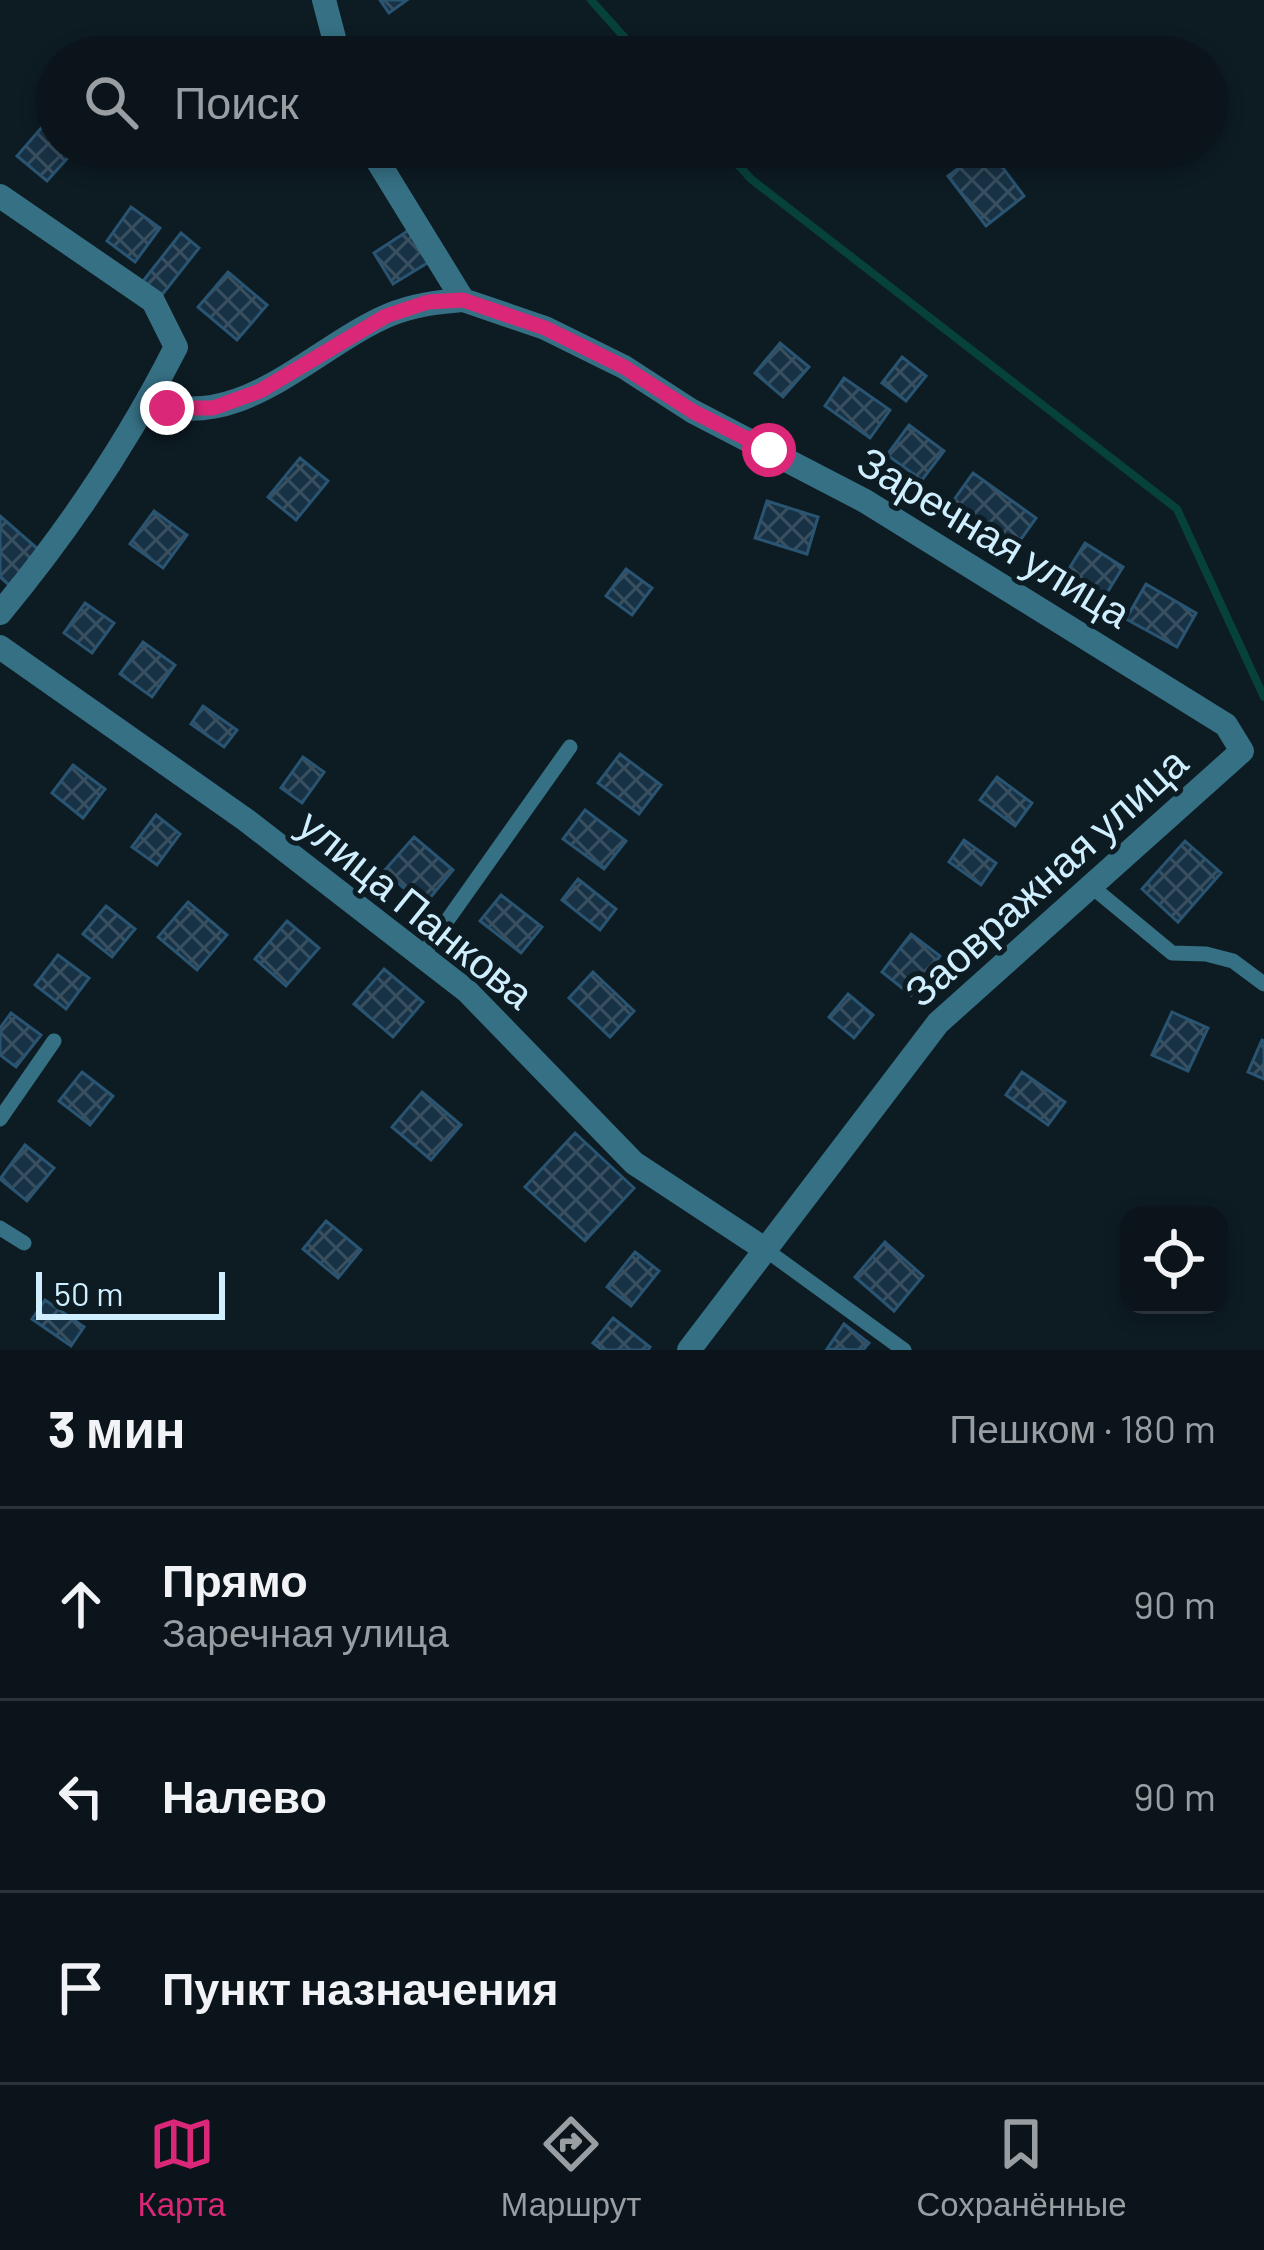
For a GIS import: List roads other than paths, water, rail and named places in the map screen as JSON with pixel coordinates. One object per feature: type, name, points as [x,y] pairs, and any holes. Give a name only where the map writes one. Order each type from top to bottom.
[{"type":"street","points":[[324,0],[333,36]]},
{"type":"street","points":[[148,400],[167,408],[213,408],[260,391],[386,316],[428,302],[463,300],[381,168]]},
{"type":"street","points":[[0,196],[154,301],[176,346],[148,400],[57,544],[0,614]]},
{"type":"street","name":"Заречная улица","points":[[463,300],[545,328],[624,367],[692,411],[865,501],[1226,725],[1242,751]]},
{"type":"street","name":"улица Панкова","points":[[0,646],[246,820],[467,991],[634,1163],[766,1250]]},
{"type":"street","name":"Заовражная улица","points":[[689,1350],[938,1023],[1242,751]]},
{"type":"lane","points":[[422,956],[571,747]]},
{"type":"lane","points":[[1091,886],[1172,953],[1207,954],[1233,962],[1264,984]]},
{"type":"lane","points":[[0,1119],[54,1041]]},
{"type":"lane","points":[[0,1228],[24,1243]]},
{"type":"lane","points":[[766,1250],[904,1350]]},
{"type":"waterway","points":[[591,0],[623,36]]},
{"type":"waterway","points":[[741,168],[1177,509],[1264,697]]}]
